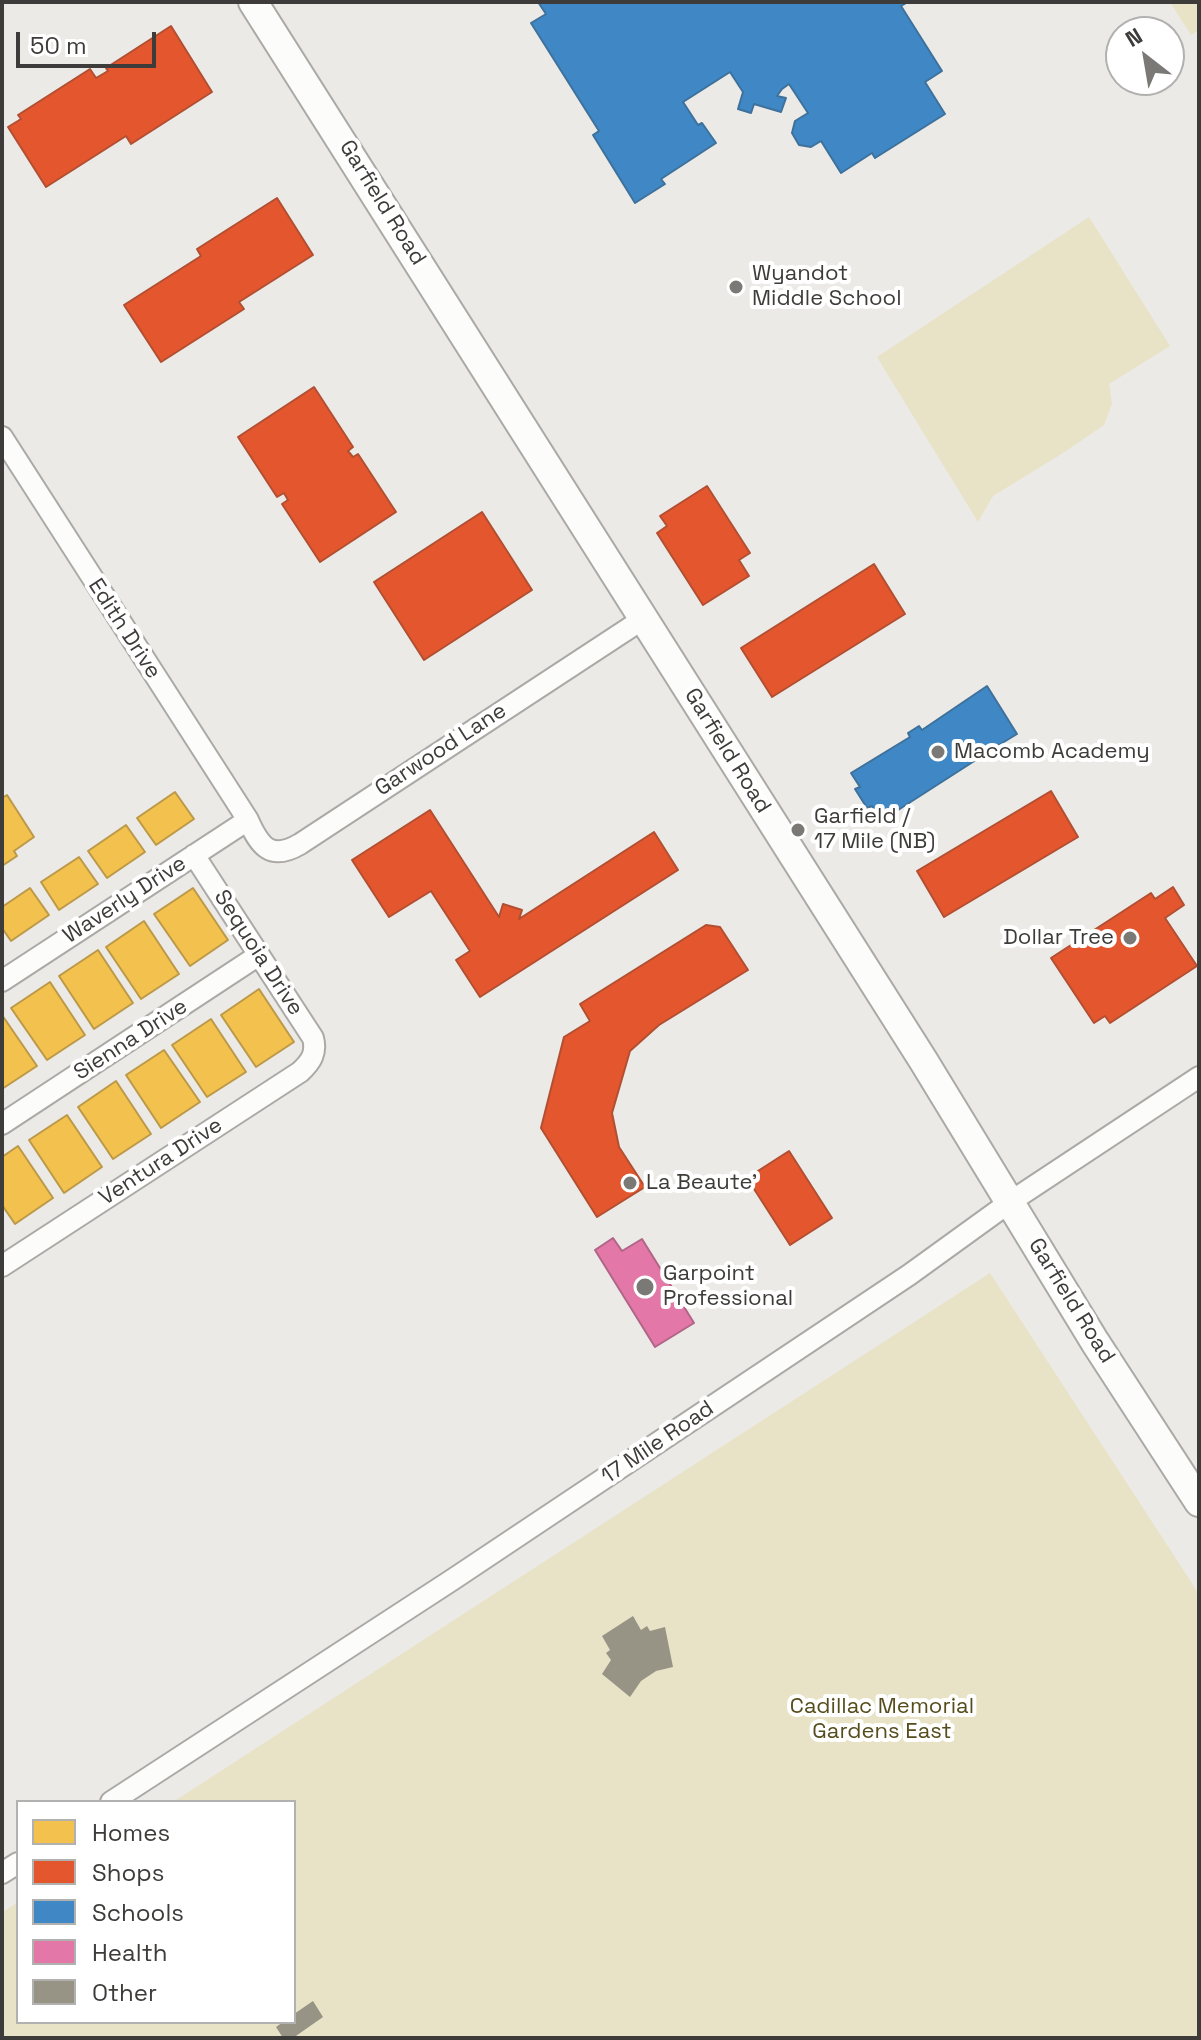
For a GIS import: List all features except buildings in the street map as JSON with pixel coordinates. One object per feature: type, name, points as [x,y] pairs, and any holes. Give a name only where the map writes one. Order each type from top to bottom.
[{"type":"main road","name":"Garfield Road","points":[[253,2],[1010,1202],[1095,1342],[1199,1502]]},
{"type":"street","name":"Edith Drive","points":[[2,437],[248,820]]},
{"type":"street","name":"Garwood Lane","points":[[248,820],[263,846],[273,852],[293,848],[643,619]]},
{"type":"street","name":"Waverly Drive","points":[[2,981],[248,820]]},
{"type":"street","name":"Sequoia Drive","points":[[194,855],[313,1038],[314,1053]]},
{"type":"street","name":"Sienna Drive","points":[[2,1124],[259,955]]},
{"type":"street","name":"Ventura Drive","points":[[2,1266],[300,1072],[314,1053]]},
{"type":"street","name":"17 Mile Road","points":[[114,1800],[452,1580],[1199,1077]]},
{"type":"green space","points":[[1170,2],[1199,2],[1199,30],[1191,35],[1185,26],[1185,16],[1179,16]]},
{"type":"green space","points":[[1089,217],[1170,346],[1109,384],[1112,404],[1104,425],[993,496],[978,522],[877,357]]},
{"type":"green space","name":"Cadillac Memorial Gardens East","points":[[990,1273],[1199,1594],[1199,2038],[2,2038],[2,1913],[16,1903],[16,2024],[296,2024],[296,1800],[176,1800]]},
{"type":"place","name":"Wyandot Middle School","points":[[736,287]]},
{"type":"place","name":"Macomb Academy","points":[[938,752]]},
{"type":"place","name":"Garfield / 17 Mile (NB)","points":[[798,830]]},
{"type":"place","name":"Dollar Tree","points":[[1130,938]]},
{"type":"place","name":"La Beaute'","points":[[630,1183]]},
{"type":"place","name":"Garpoint Professional","points":[[645,1287]]}]
